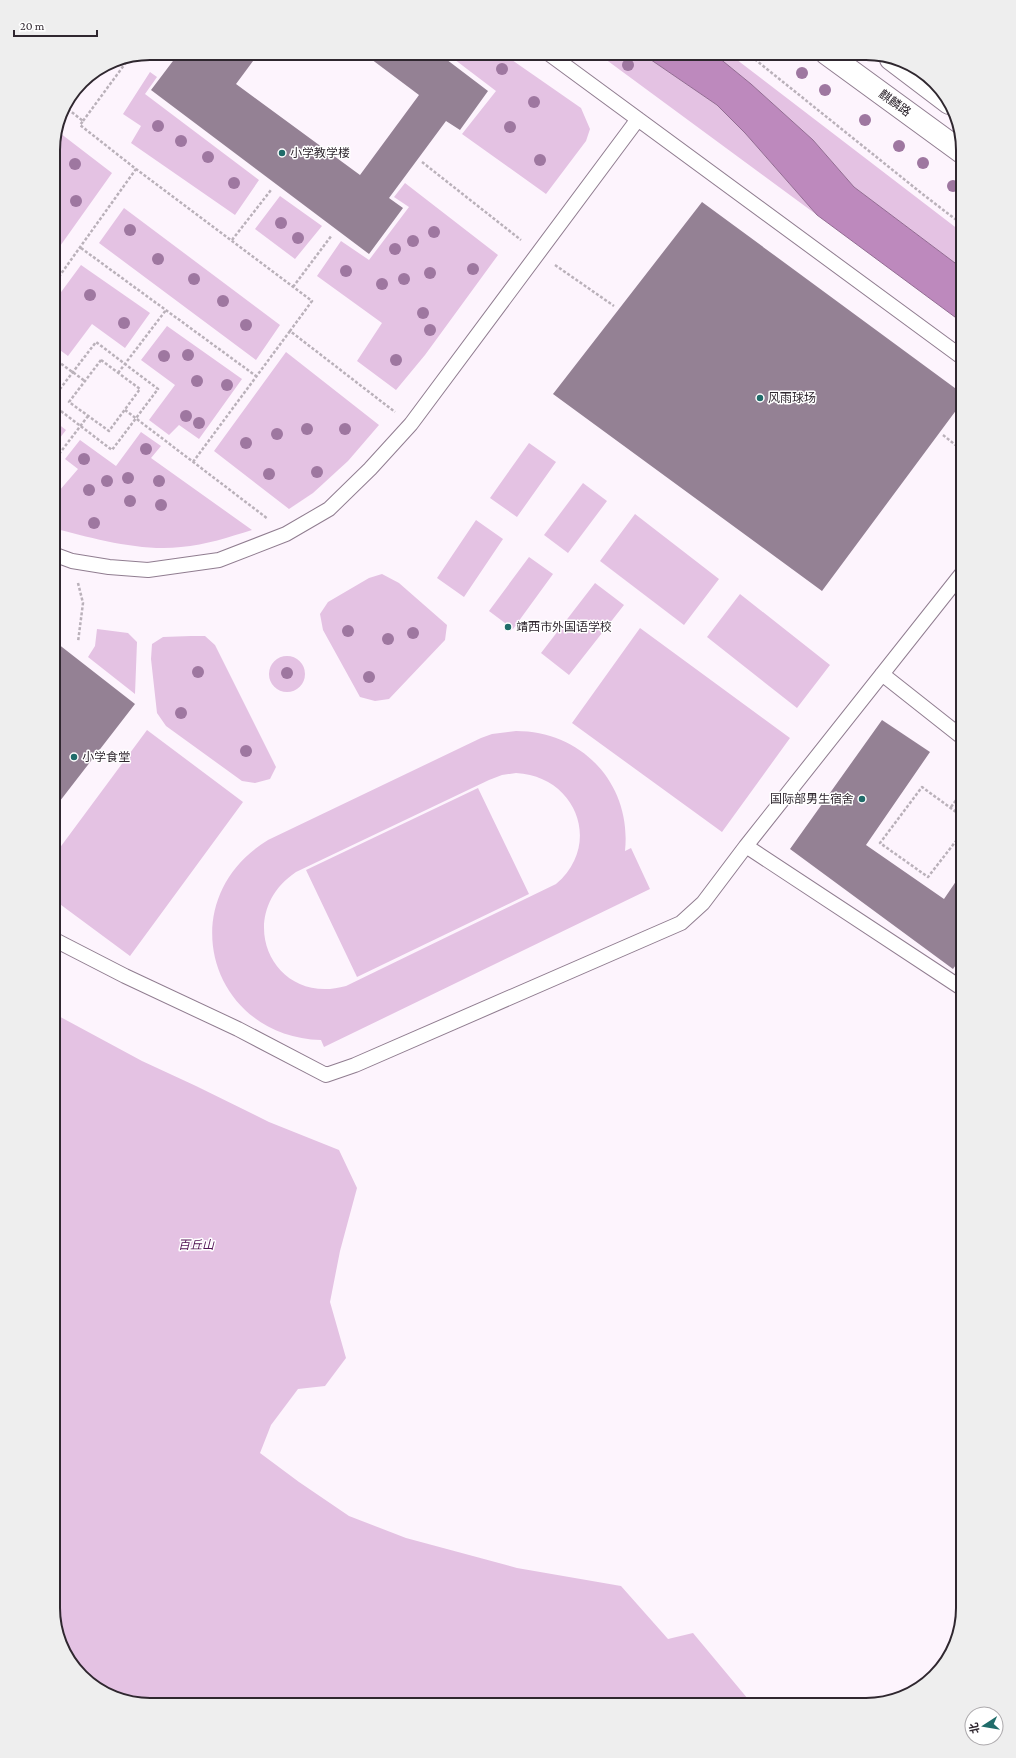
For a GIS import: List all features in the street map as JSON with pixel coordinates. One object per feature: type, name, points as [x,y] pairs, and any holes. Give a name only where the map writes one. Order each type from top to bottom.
[{"type":"main road","name":"麒麟路","points":[[836,60],[956,148]]},
{"type":"main road","points":[[903,68],[935,93]]},
{"type":"lane","points":[[558,60],[956,353]]},
{"type":"lane","points":[[60,557],[72,561],[109,567],[148,570],[219,560],[286,534],[329,509],[370,469],[411,424],[638,119]]},
{"type":"lane","points":[[60,943],[125,976],[238,1029],[326,1075],[355,1065],[681,922],[703,904],[746,846],[956,581]]},
{"type":"lane","points":[[882,674],[956,732]]},
{"type":"lane","points":[[746,846],[956,984]]},
{"type":"path","points":[[756,60],[956,220]]},
{"type":"path","points":[[125,63],[80,125],[136,169],[312,301],[193,462]]},
{"type":"path","points":[[69,110],[83,121]]},
{"type":"path","points":[[422,162],[539,254],[614,306]]},
{"type":"path","points":[[60,276],[136,169]]},
{"type":"path","points":[[232,240],[271,190]]},
{"type":"path","points":[[293,286],[332,235]]},
{"type":"path","points":[[81,248],[256,376]]},
{"type":"path","points":[[118,373],[166,310]]},
{"type":"path","points":[[290,331],[411,424]]},
{"type":"path","points":[[60,389],[96,342],[158,389],[112,450],[60,410]]},
{"type":"path","points":[[101,360],[118,373],[140,389],[108,431],[70,402],[101,360]]},
{"type":"path","points":[[60,363],[85,381]]},
{"type":"path","points":[[125,410],[286,534]]},
{"type":"path","points":[[60,453],[88,416]]},
{"type":"path","points":[[943,435],[956,445]]},
{"type":"path","points":[[72,561],[83,603],[78,642]]},
{"type":"path","points":[[956,811],[922,787],[880,843],[928,877],[956,841]]},
{"type":"path","points":[[951,806],[956,800]]},
{"type":"green space","points":[[455,60],[512,60],[581,108],[590,129],[586,141],[546,194],[462,134],[496,91]]},
{"type":"green space","points":[[607,60],[651,60],[717,105],[745,133],[817,215]]},
{"type":"green space","points":[[722,60],[737,60],[956,228],[956,264],[854,187],[813,140],[751,84]]},
{"type":"green space","points":[[150,72],[157,77],[145,94],[259,180],[235,215],[131,143],[141,126],[123,114]]},
{"type":"green space","points":[[62,134],[112,173],[60,246],[60,144]]},
{"type":"green space","points":[[405,183],[498,255],[425,355],[396,390],[357,361],[382,323],[317,276],[341,241],[369,260],[409,207],[394,197]]},
{"type":"green space","points":[[280,196],[322,226],[295,259],[255,229]]},
{"type":"green space","points":[[124,208],[280,325],[256,360],[99,243]]},
{"type":"green space","points":[[81,265],[150,313],[125,348],[92,324],[68,356],[60,350],[60,294]]},
{"type":"green space","points":[[167,326],[242,379],[199,439],[179,425],[169,435],[149,420],[175,385],[141,360]]},
{"type":"green space","points":[[286,352],[379,425],[348,461],[313,493],[289,509],[214,451]]},
{"type":"green space","points":[[60,425],[66,430],[60,438]]},
{"type":"green space","points":[[141,432],[161,446],[151,458],[252,530],[199,544],[181,547],[149,548],[116,543],[60,530],[60,490],[78,469],[65,459],[80,440],[116,466]]},
{"type":"green space","points":[[529,443],[556,462],[517,517],[490,498]]},
{"type":"green space","points":[[583,483],[607,501],[568,553],[544,535]]},
{"type":"green space","points":[[635,514],[719,579],[684,625],[600,561]]},
{"type":"green space","points":[[476,520],[503,539],[464,597],[437,578]]},
{"type":"green space","points":[[529,557],[553,574],[513,629],[489,611]]},
{"type":"green space","points":[[382,574],[399,583],[447,625],[445,640],[389,699],[375,701],[360,697],[323,630],[320,614],[328,602],[369,578]]},
{"type":"green space","points":[[595,583],[624,605],[569,675],[541,653]]},
{"type":"green space","points":[[740,594],[830,665],[797,708],[707,637]]},
{"type":"green space","points":[[640,628],[790,738],[722,832],[572,723]]},
{"type":"green space","points":[[97,629],[128,633],[137,642],[135,694],[88,657],[95,646]]},
{"type":"green space","points":[[205,636],[215,645],[276,767],[270,779],[255,783],[242,781],[166,726],[157,713],[151,659],[152,644],[163,637]]},
{"type":"green space","points":[[287,656],[300,661],[305,674],[300,687],[287,692],[274,687],[269,674],[274,661]]},
{"type":"green space","points":[[147,730],[243,802],[130,956],[60,904],[60,848]]},
{"type":"green space","points":[[516,731],[540,733],[562,740],[581,751],[598,766],[611,784],[620,804],[625,827],[625,851],[631,848],[650,889],[324,1047],[321,1040],[282,1033],[251,1015],[229,991],[216,961],[212,928],[219,896],[238,865],[268,840],[492,734]],"holes":[[[516,773],[537,777],[554,786],[567,799],[576,815],[580,832],[578,850],[570,868],[556,884],[346,986],[320,989],[298,983],[281,970],[269,953],[264,933],[266,911],[277,890],[296,872],[489,780],[502,775]]]},
{"type":"green space","points":[[478,788],[529,894],[357,977],[306,870]]},
{"type":"green space","name":"百丘山","points":[[60,1017],[142,1061],[269,1122],[339,1150],[357,1188],[340,1251],[330,1302],[346,1358],[325,1386],[298,1389],[271,1425],[260,1453],[349,1516],[406,1538],[517,1568],[621,1586],[668,1639],[693,1633],[747,1698],[144,1698],[110,1689],[91,1676],[82,1667],[69,1648],[60,1614]]},
{"type":"shaded area","points":[[651,60],[722,60],[751,84],[813,140],[854,187],[956,264],[956,318],[817,215],[745,133],[717,105]]},
{"type":"building","name":"小学教学楼","points":[[174,60],[254,60],[236,84],[360,175],[419,95],[372,60],[447,60],[488,91],[460,130],[446,121],[389,198],[403,208],[369,254],[151,90]]},
{"type":"building","name":"风雨球场","points":[[702,202],[956,389],[956,410],[822,591],[553,394]]},
{"type":"building","name":"小学食堂","points":[[60,645],[135,704],[60,801]]},
{"type":"building","name":"国际部男生宿舍","points":[[882,720],[930,752],[866,845],[944,899],[956,881],[956,965],[953,969],[790,849]]},
{"type":"place","name":"小学教学楼","points":[[282,153]]},
{"type":"place","name":"风雨球场","points":[[760,398]]},
{"type":"place","name":"靖西市外国语学校","points":[[508,627]]},
{"type":"place","name":"小学食堂","points":[[74,757]]},
{"type":"place","name":"国际部男生宿舍","points":[[862,799]]}]
